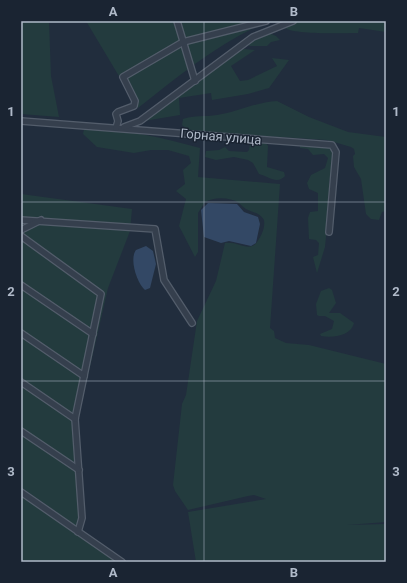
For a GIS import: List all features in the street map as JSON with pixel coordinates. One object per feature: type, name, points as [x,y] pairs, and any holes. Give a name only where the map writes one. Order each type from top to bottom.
[{"type":"street","points":[[177,21],[195,81]]},
{"type":"street","points":[[266,21],[183,42],[124,77],[136,101],[134,106],[116,114],[118,121],[116,128],[134,125],[253,37],[293,21]]},
{"type":"street","name":"Горная улица","points":[[21,121],[332,145],[336,152],[329,232]]},
{"type":"street","points":[[21,220],[41,220],[155,229],[164,280],[192,323]]},
{"type":"street","points":[[21,230],[41,220]]},
{"type":"street","points":[[21,236],[101,294],[75,419],[82,518],[78,532]]},
{"type":"street","points":[[21,285],[93,334]]},
{"type":"street","points":[[21,333],[84,376]]},
{"type":"street","points":[[21,382],[75,419]]},
{"type":"street","points":[[21,431],[79,470]]},
{"type":"street","points":[[21,492],[122,562]]},
{"type":"green space","points":[[21,21],[49,21],[51,76],[59,117],[21,114]]},
{"type":"green space","points":[[86,21],[269,21],[251,29],[217,49],[138,108]]},
{"type":"green space","points":[[299,21],[386,21],[386,32],[359,28],[358,33],[320,33],[299,32],[285,28]]},
{"type":"green space","points":[[269,33],[276,36],[280,40],[271,42],[267,46],[249,46],[250,43]]},
{"type":"green space","points":[[240,50],[255,50],[231,66],[240,81],[248,80],[277,66],[272,58],[289,60],[269,88],[248,94],[212,100],[211,93],[179,98],[180,115],[144,121]]},
{"type":"green space","points":[[277,101],[309,117],[348,132],[386,137],[386,211],[382,212],[379,220],[371,219],[366,214],[361,179],[354,167],[353,156],[355,154],[354,149],[351,147],[327,140],[189,131],[182,125],[183,119],[225,114],[262,103]]},
{"type":"green space","points":[[84,129],[129,132],[158,137],[200,148],[198,177],[280,184],[270,328],[274,331],[275,338],[286,343],[309,345],[386,364],[386,522],[347,525],[386,524],[386,562],[196,562],[188,512],[266,499],[254,495],[188,510],[175,491],[173,485],[182,404],[186,395],[197,321],[216,281],[225,243],[248,247],[256,244],[262,234],[264,220],[258,214],[246,209],[235,201],[217,199],[205,202],[198,213],[198,252],[195,257],[179,226],[186,199],[176,191],[185,184],[183,170],[191,163],[189,156],[168,150],[151,150],[134,153],[97,147],[83,134]]},
{"type":"green space","points":[[234,140],[266,143],[268,146],[267,167],[284,172],[285,176],[282,179],[276,180],[259,174],[253,163],[248,160],[234,157],[216,160],[205,157],[206,151],[219,150],[225,147],[229,151],[247,152],[249,150],[250,144]]},
{"type":"green space","points":[[300,144],[331,148],[334,156],[333,170],[329,182],[331,187],[325,247],[317,273],[313,257],[318,255],[319,243],[316,240],[309,239],[308,218],[310,212],[318,211],[318,193],[309,189],[307,183],[311,175],[325,168],[328,158],[324,154],[313,155],[308,149],[300,148]]},
{"type":"green space","points":[[21,194],[132,209],[130,231],[108,288],[78,419],[83,531],[21,487]]},
{"type":"green space","points":[[329,288],[332,290],[336,303],[329,313],[340,313],[354,323],[349,331],[341,335],[331,337],[321,336],[320,334],[332,329],[334,321],[325,316],[317,315],[316,304],[321,291]]},
{"type":"green space","points":[[21,495],[118,562],[21,562]]},
{"type":"water","points":[[208,203],[237,204],[244,212],[258,217],[260,224],[256,243],[251,246],[229,241],[221,243],[204,237],[201,210]]},
{"type":"water","points":[[146,246],[153,251],[156,264],[150,288],[145,290],[137,277],[133,259],[136,250]]}]
